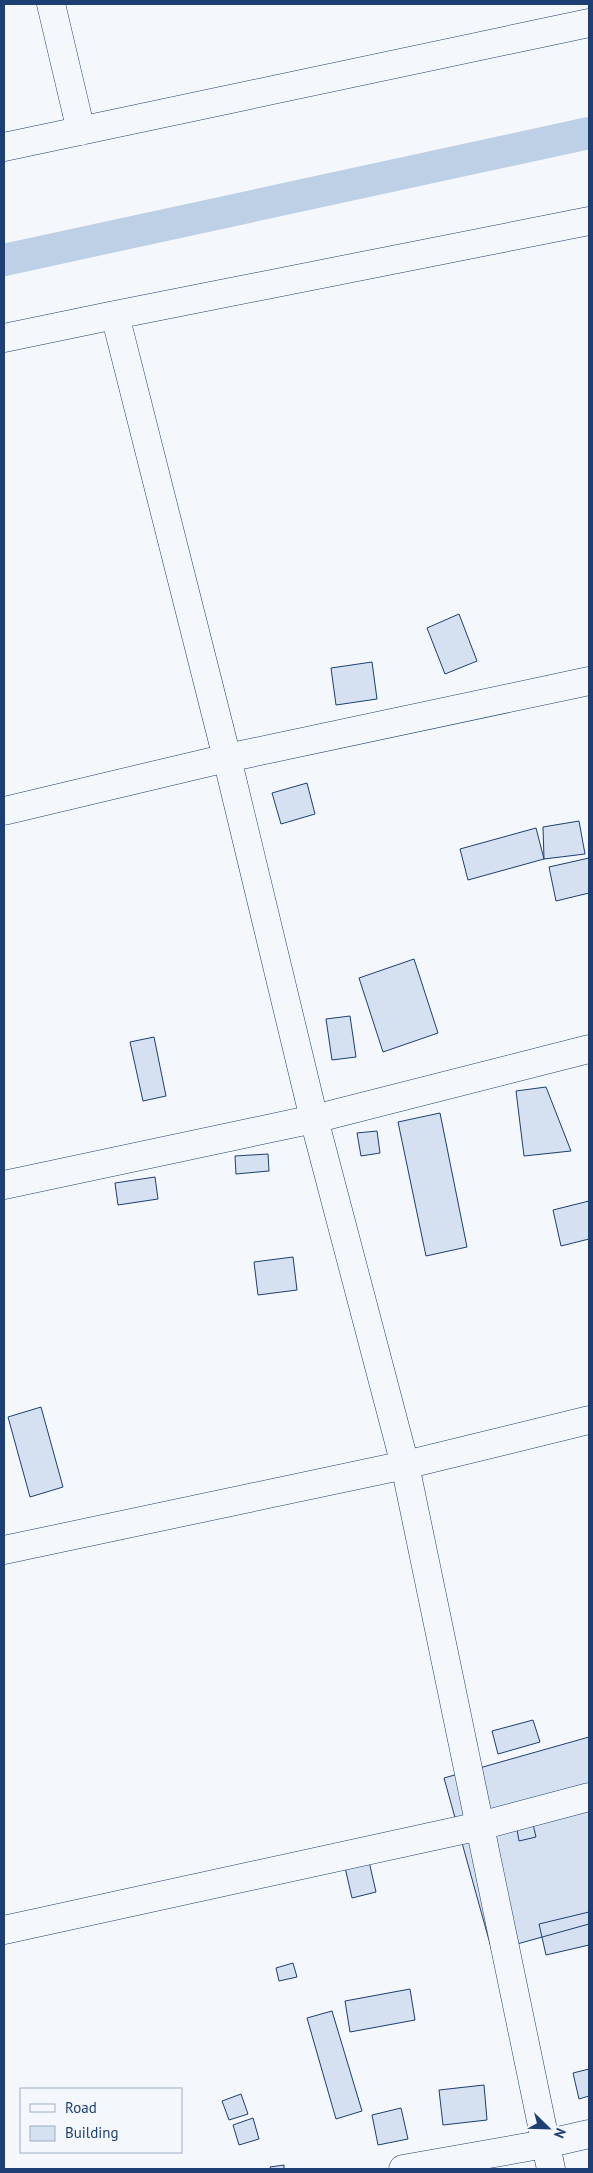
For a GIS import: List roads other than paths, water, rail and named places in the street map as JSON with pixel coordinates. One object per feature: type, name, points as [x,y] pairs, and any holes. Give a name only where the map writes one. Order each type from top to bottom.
[{"type":"street","points":[[51,4],[81,131]]},
{"type":"street","points":[[4,148],[589,23]]},
{"type":"street","points":[[4,338],[589,221]]},
{"type":"street","points":[[115,315],[227,758],[314,1119],[405,1465],[548,2157]]},
{"type":"street","points":[[4,811],[227,758],[589,681]]},
{"type":"street","points":[[4,1185],[314,1119],[589,1049]]},
{"type":"street","points":[[4,1550],[405,1465],[589,1420]]},
{"type":"street","points":[[4,1930],[480,1826],[589,1797]]},
{"type":"street","points":[[403,2169],[548,2157],[589,2134]]},
{"type":"waterway","points":[[4,260],[589,133]]}]
